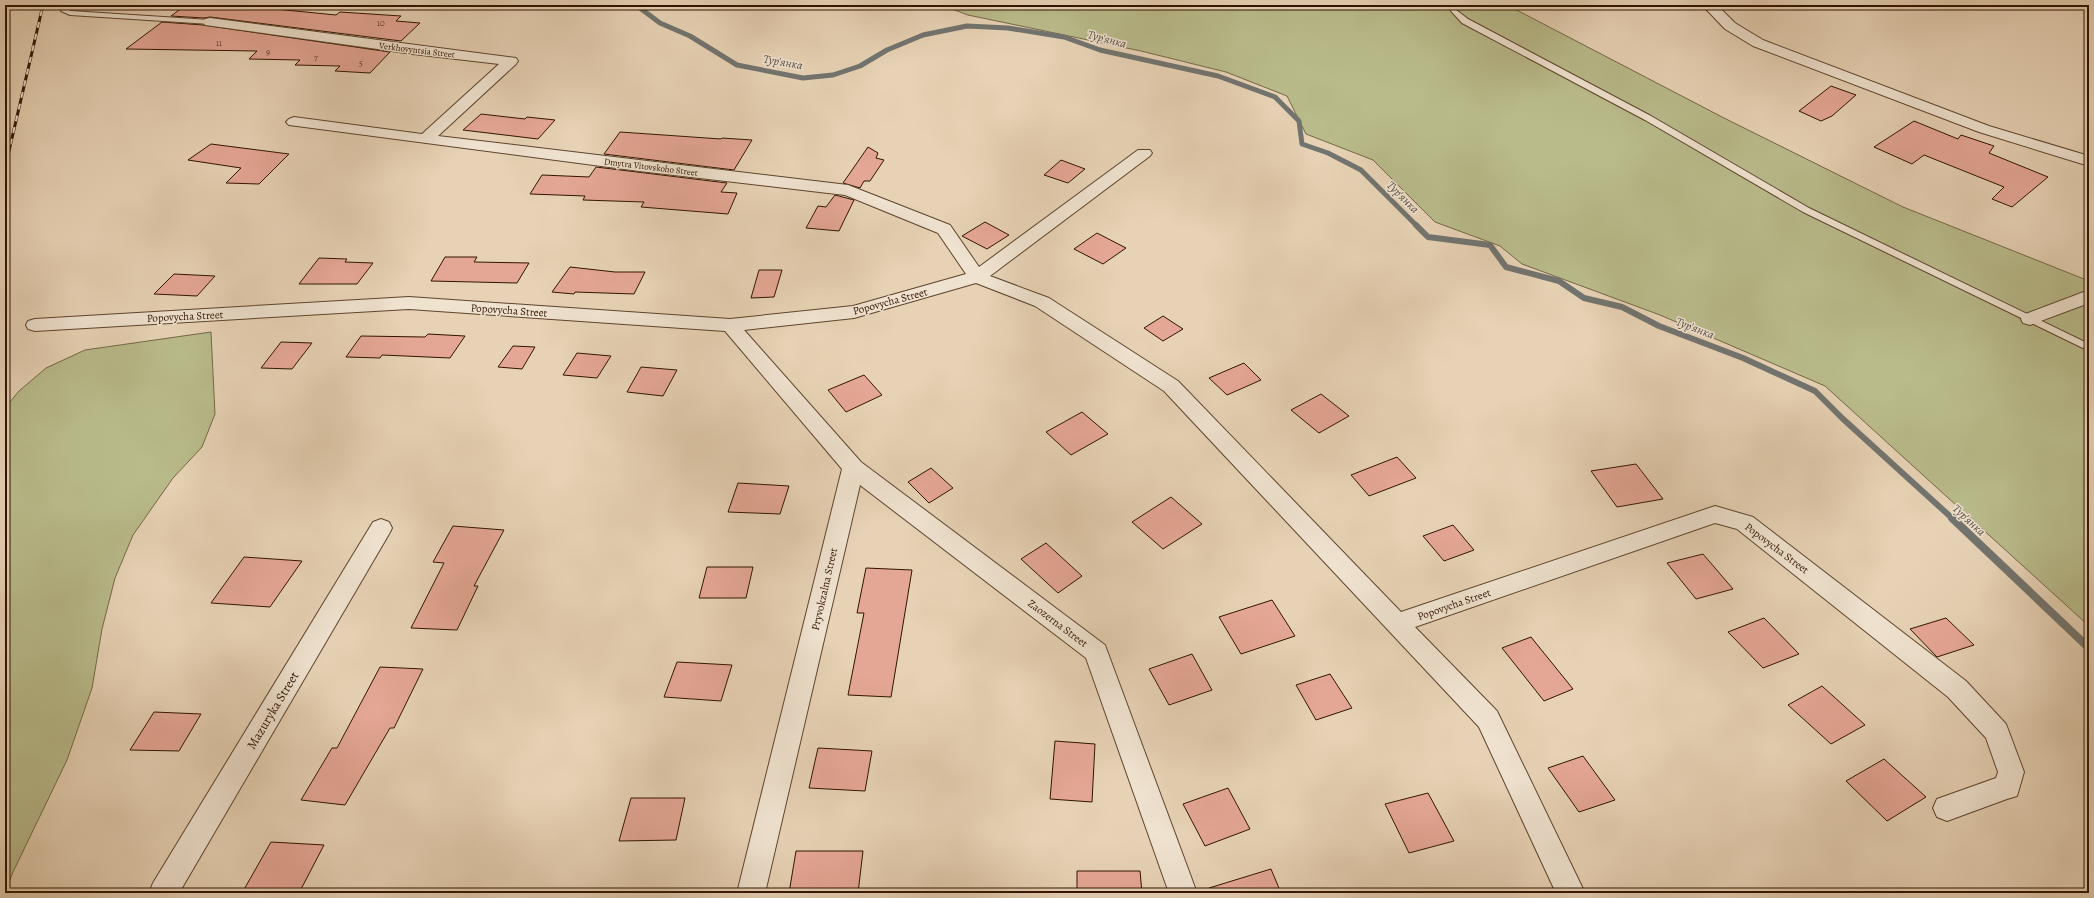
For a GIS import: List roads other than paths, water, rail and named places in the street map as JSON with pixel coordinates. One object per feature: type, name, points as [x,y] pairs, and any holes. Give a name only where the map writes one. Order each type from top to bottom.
[{"type":"street","points":[[1709,5],[1730,26],[1758,43],[1984,129],[2089,161]]},
{"type":"street","name":"Verkhovyntsia Street","points":[[210,22],[406,49],[511,61],[426,138]]},
{"type":"street","name":"Dmytra Vitovskoho Street","points":[[294,122],[639,166],[848,190],[944,229],[977,277]]},
{"type":"street","name":"Popovycha Street","points":[[35,325],[408,303],[730,325],[854,312],[977,277],[1144,153]]},
{"type":"street","points":[[977,277],[1042,302],[1171,386],[1488,719],[1571,893]]},
{"type":"street","points":[[2030,319],[2089,296]]},
{"type":"street","points":[[730,325],[853,468]]},
{"type":"street","name":"Pryvokzalna Street","points":[[751,893],[853,468]]},
{"type":"street","name":"Zaozerna Street","points":[[853,468],[1096,652],[1183,893]]},
{"type":"street","name":"Popovycha Street","points":[[1397,623],[1715,514],[1745,523],[1957,690],[1997,732],[2011,772],[2007,787],[1947,808]]},
{"type":"street","name":"Mazuryka Street","points":[[163,893],[381,528]]},
{"type":"lane","points":[[67,5],[65,11],[70,14],[210,22]]},
{"type":"lane","points":[[1453,10],[1465,22],[1648,118],[1806,210],[2089,348]]},
{"type":"waterway","name":"Тур'янка","points":[[636,5],[660,23],[690,36],[737,65],[803,78],[833,75],[860,66],[887,50],[923,35],[967,26],[1008,28],[1064,37],[1100,50],[1218,76],[1275,97],[1299,121],[1302,144],[1328,153],[1361,170],[1428,237],[1490,245],[1506,267],[1559,281],[1584,298],[1622,307],[1659,326],[1743,358],[1815,391],[1842,418],[1953,519]]},
{"type":"waterway","name":"Тур'янка","points":[[1952,518],[2089,648]]},
{"type":"railway","points":[[5,168],[43,5]]}]
